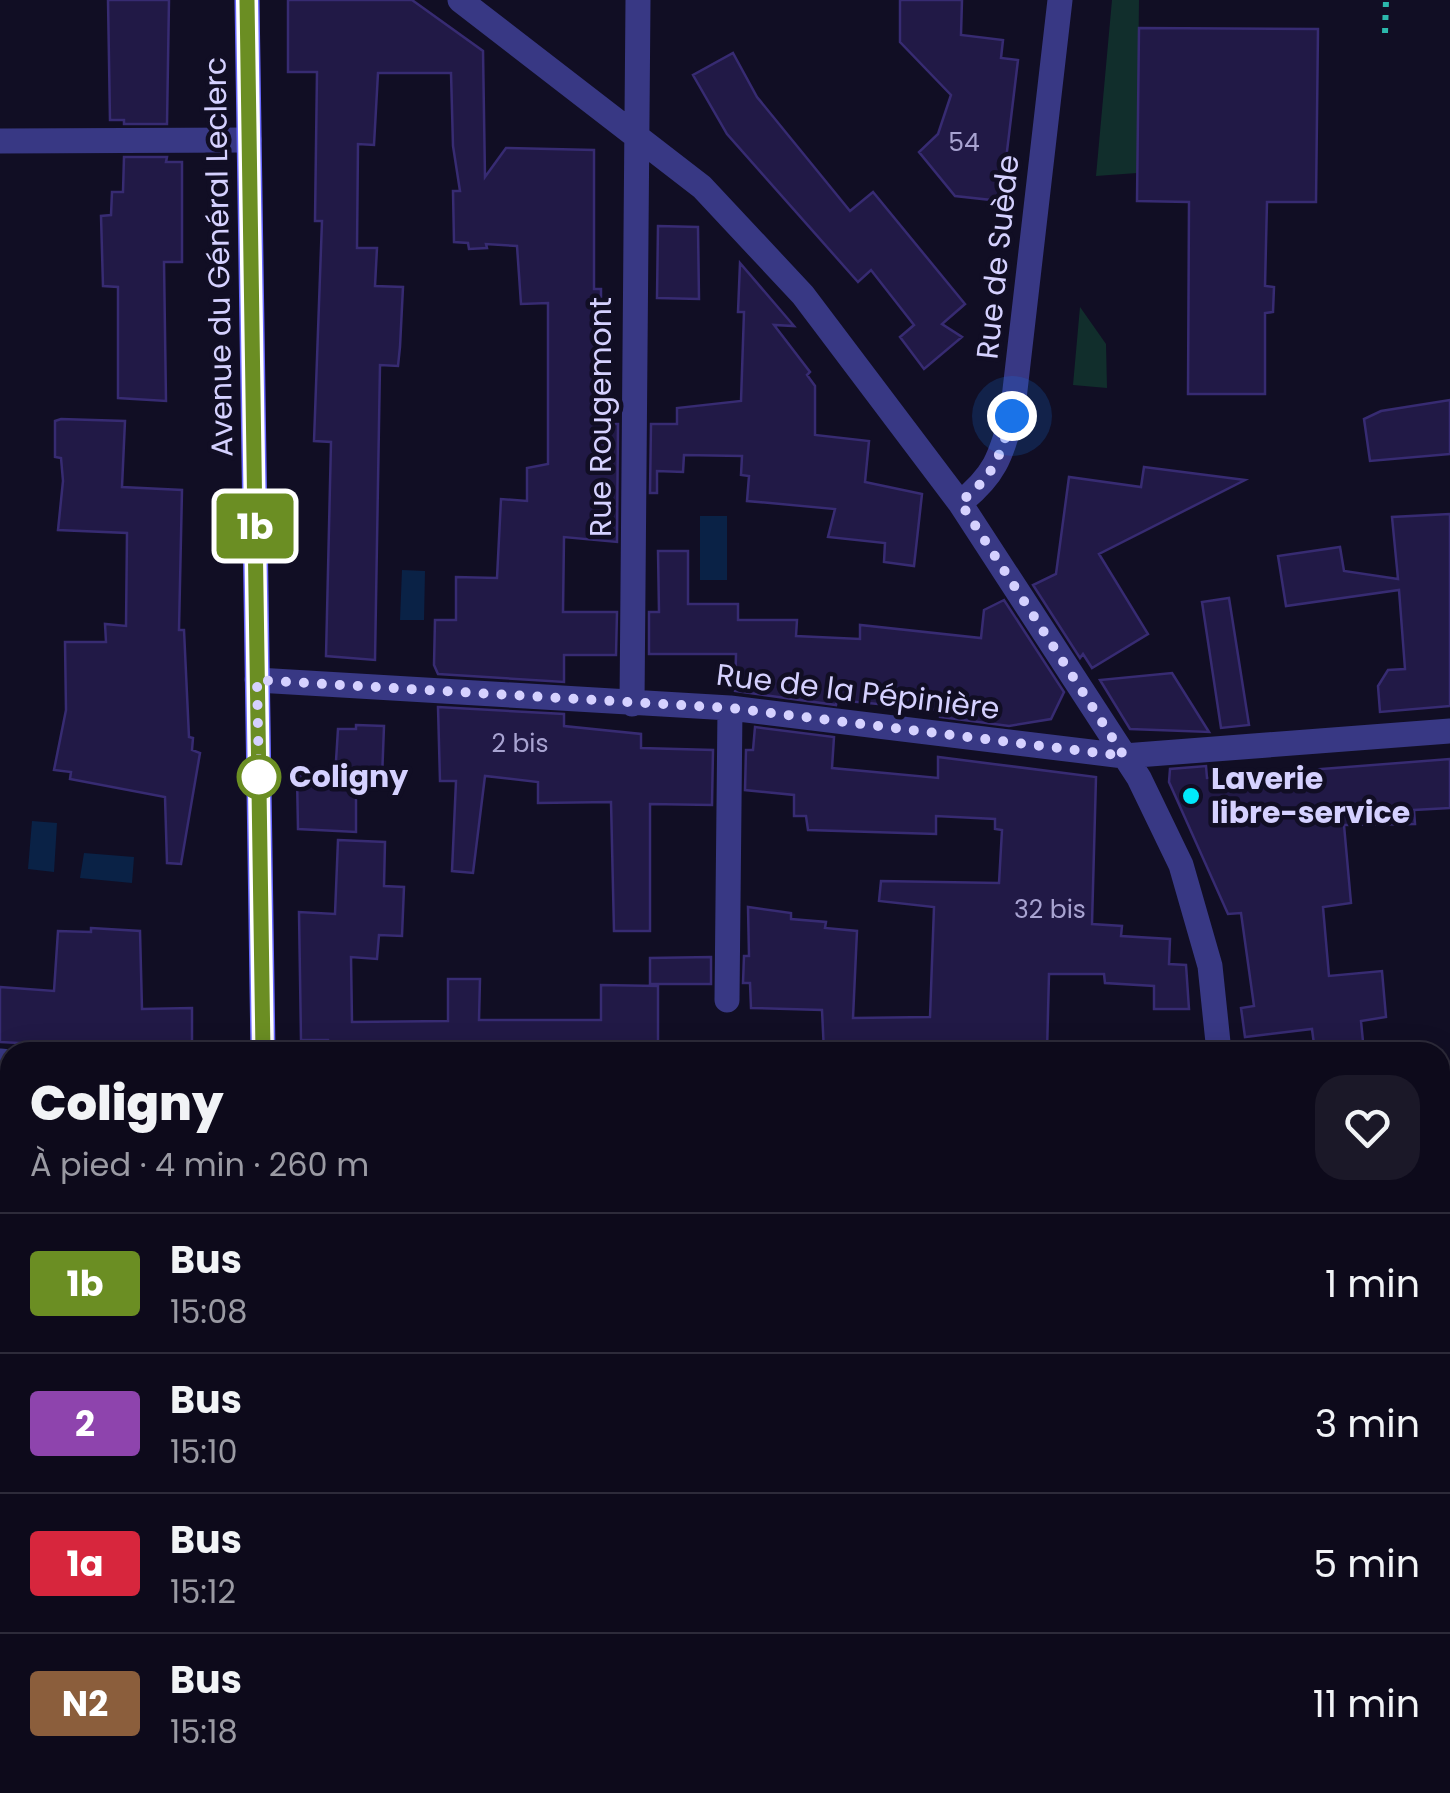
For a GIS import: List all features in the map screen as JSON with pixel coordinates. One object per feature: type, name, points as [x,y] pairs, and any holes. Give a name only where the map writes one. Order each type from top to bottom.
[{"type":"main road","name":"Avenue du Général Leclerc","points":[[247,0],[263,1042]]},
{"type":"street","points":[[460,0],[634,130],[702,187],[785,274],[960,502],[1124,756],[1181,865],[1210,966],[1218,1042]]},
{"type":"street","name":"Rue Rougemont","points":[[632,704],[638,0]]},
{"type":"street","name":"Rue de Suède","points":[[960,502],[987,481],[1000,458],[1012,416],[1060,0]]},
{"type":"street","points":[[0,141],[249,140]]},
{"type":"street","name":"Rue de la Pépinière","points":[[257,680],[730,708],[1124,756],[1450,731]]},
{"type":"street","points":[[726,1000],[730,708]]},
{"type":"path","points":[[1385,34],[1386,0]]},
{"type":"green space","points":[[1112,0],[1139,0],[1137,173],[1096,176]]},
{"type":"green space","points":[[1080,307],[1106,344],[1107,388],[1073,385]]},
{"type":"water","points":[[700,516],[727,516],[727,580],[700,580]]},
{"type":"water","points":[[402,570],[425,571],[424,620],[400,620]]},
{"type":"water","points":[[32,821],[57,823],[54,872],[28,869]]},
{"type":"water","points":[[84,853],[134,857],[132,883],[80,878]]},
{"type":"building","points":[[108,0],[169,0],[167,124],[124,124],[124,120],[110,120]]},
{"type":"building","points":[[288,0],[412,0],[483,51],[485,177],[506,148],[594,150],[594,289],[601,289],[601,332],[596,332],[596,424],[618,424],[617,542],[564,537],[563,612],[617,612],[616,655],[564,655],[564,682],[438,674],[434,665],[435,620],[456,620],[456,577],[497,578],[501,499],[527,501],[527,468],[548,464],[548,303],[521,304],[517,246],[486,244],[487,248],[469,249],[468,243],[454,242],[453,191],[460,191],[453,146],[451,73],[378,73],[374,145],[358,144],[357,248],[377,248],[375,286],[403,287],[400,347],[398,366],[380,365],[375,660],[326,656],[331,442],[314,441],[322,221],[315,221],[317,72],[288,72]]},
{"type":"building","points":[[900,0],[962,0],[961,35],[1003,40],[1001,58],[1018,60],[1001,201],[955,196],[919,152],[938,134],[951,95],[900,42]]},
{"type":"building","points":[[1139,28],[1318,29],[1316,202],[1267,202],[1265,286],[1274,287],[1273,312],[1265,313],[1265,394],[1188,394],[1189,202],[1137,201]]},
{"type":"building","points":[[733,53],[757,97],[850,211],[873,192],[965,304],[942,324],[962,337],[924,369],[900,337],[914,325],[871,270],[858,282],[727,134],[693,75]]},
{"type":"building","points":[[124,157],[167,157],[166,162],[182,162],[182,262],[164,262],[166,401],[118,398],[118,287],[103,286],[101,216],[111,215],[112,192],[123,192]]},
{"type":"building","points":[[658,226],[698,227],[699,299],[657,298]]},
{"type":"building","points":[[740,263],[794,326],[774,325],[810,372],[807,375],[815,386],[815,435],[869,441],[865,482],[922,494],[914,566],[884,562],[885,543],[828,537],[835,509],[747,501],[749,476],[741,475],[742,456],[684,455],[683,472],[657,471],[657,493],[650,493],[651,424],[677,424],[677,408],[741,401],[744,312],[738,312]]},
{"type":"building","points":[[1450,400],[1450,454],[1370,461],[1364,419],[1381,411]]},
{"type":"building","points":[[55,421],[125,421],[122,487],[182,490],[179,630],[184,630],[189,737],[193,738],[192,750],[200,753],[181,864],[167,863],[165,797],[70,779],[71,772],[54,770],[66,710],[65,642],[106,642],[105,624],[126,626],[127,533],[58,530],[63,481],[61,458],[55,457]]},
{"type":"building","points":[[1144,467],[1245,480],[1099,554],[1148,634],[1092,668],[1083,654],[1080,658],[1033,585],[1056,574],[1069,477],[1141,487]]},
{"type":"building","points":[[1450,514],[1450,706],[1380,712],[1378,686],[1388,670],[1405,669],[1399,590],[1286,606],[1278,556],[1340,547],[1344,571],[1398,579],[1392,517]]},
{"type":"building","points":[[658,551],[688,551],[688,604],[738,604],[738,620],[797,620],[796,636],[860,639],[860,625],[981,638],[984,610],[1004,600],[1064,692],[1051,719],[1009,726],[940,717],[940,710],[837,700],[836,705],[735,691],[736,654],[649,654],[649,612],[659,612]]},
{"type":"building","points":[[1229,598],[1249,725],[1221,728],[1202,602]]},
{"type":"building","points":[[1172,673],[1209,732],[1130,729],[1100,680]]},
{"type":"building","points":[[438,707],[564,714],[564,726],[641,734],[641,748],[713,750],[712,805],[650,804],[650,931],[614,931],[611,802],[538,803],[538,782],[485,776],[473,873],[452,871],[456,781],[440,781]]},
{"type":"building","points":[[356,725],[384,726],[382,779],[356,779],[356,832],[298,829],[297,775],[335,777],[338,729],[356,729]]},
{"type":"building","points":[[755,727],[834,737],[832,768],[938,778],[938,757],[1096,777],[1092,924],[1122,926],[1121,936],[1170,939],[1169,964],[1186,965],[1189,1009],[1154,1009],[1154,986],[1105,983],[1104,974],[1049,974],[1047,1042],[824,1042],[822,1010],[751,1008],[750,983],[743,983],[744,956],[749,956],[748,907],[791,913],[791,919],[826,922],[825,928],[857,931],[853,1018],[930,1017],[934,907],[879,901],[881,881],[999,883],[1002,830],[995,829],[995,819],[936,816],[936,834],[808,830],[806,816],[794,816],[794,795],[745,790],[746,750],[753,750]]},
{"type":"building","points":[[1450,759],[1450,808],[1414,810],[1415,824],[1344,825],[1351,903],[1323,907],[1329,976],[1382,971],[1386,1017],[1361,1021],[1363,1042],[1314,1042],[1312,1029],[1245,1037],[1241,1008],[1254,1006],[1241,913],[1228,914],[1169,782],[1170,769],[1206,766],[1207,778]]},
{"type":"building","points":[[338,840],[385,842],[384,886],[404,887],[402,936],[379,935],[377,959],[351,957],[352,1022],[448,1021],[448,979],[480,979],[479,1020],[601,1020],[601,985],[658,986],[658,1042],[301,1040],[299,912],[335,914]]},
{"type":"building","points":[[91,928],[140,931],[142,1009],[192,1008],[192,1042],[0,1042],[0,987],[54,991],[58,931],[91,932]]},
{"type":"building","points":[[711,957],[711,984],[650,984],[650,958]]},
{"type":"bus line","name":"1b","points":[[247,0],[263,1042]]},
{"type":"place","name":"Coligny","points":[[259,777]]},
{"type":"place","name":"Laverie libre-service","points":[[1191,796]]},
{"type":"route","points":[[259,777],[257,680],[730,708],[1124,756],[960,502],[987,481],[1000,458],[1012,416]]}]
